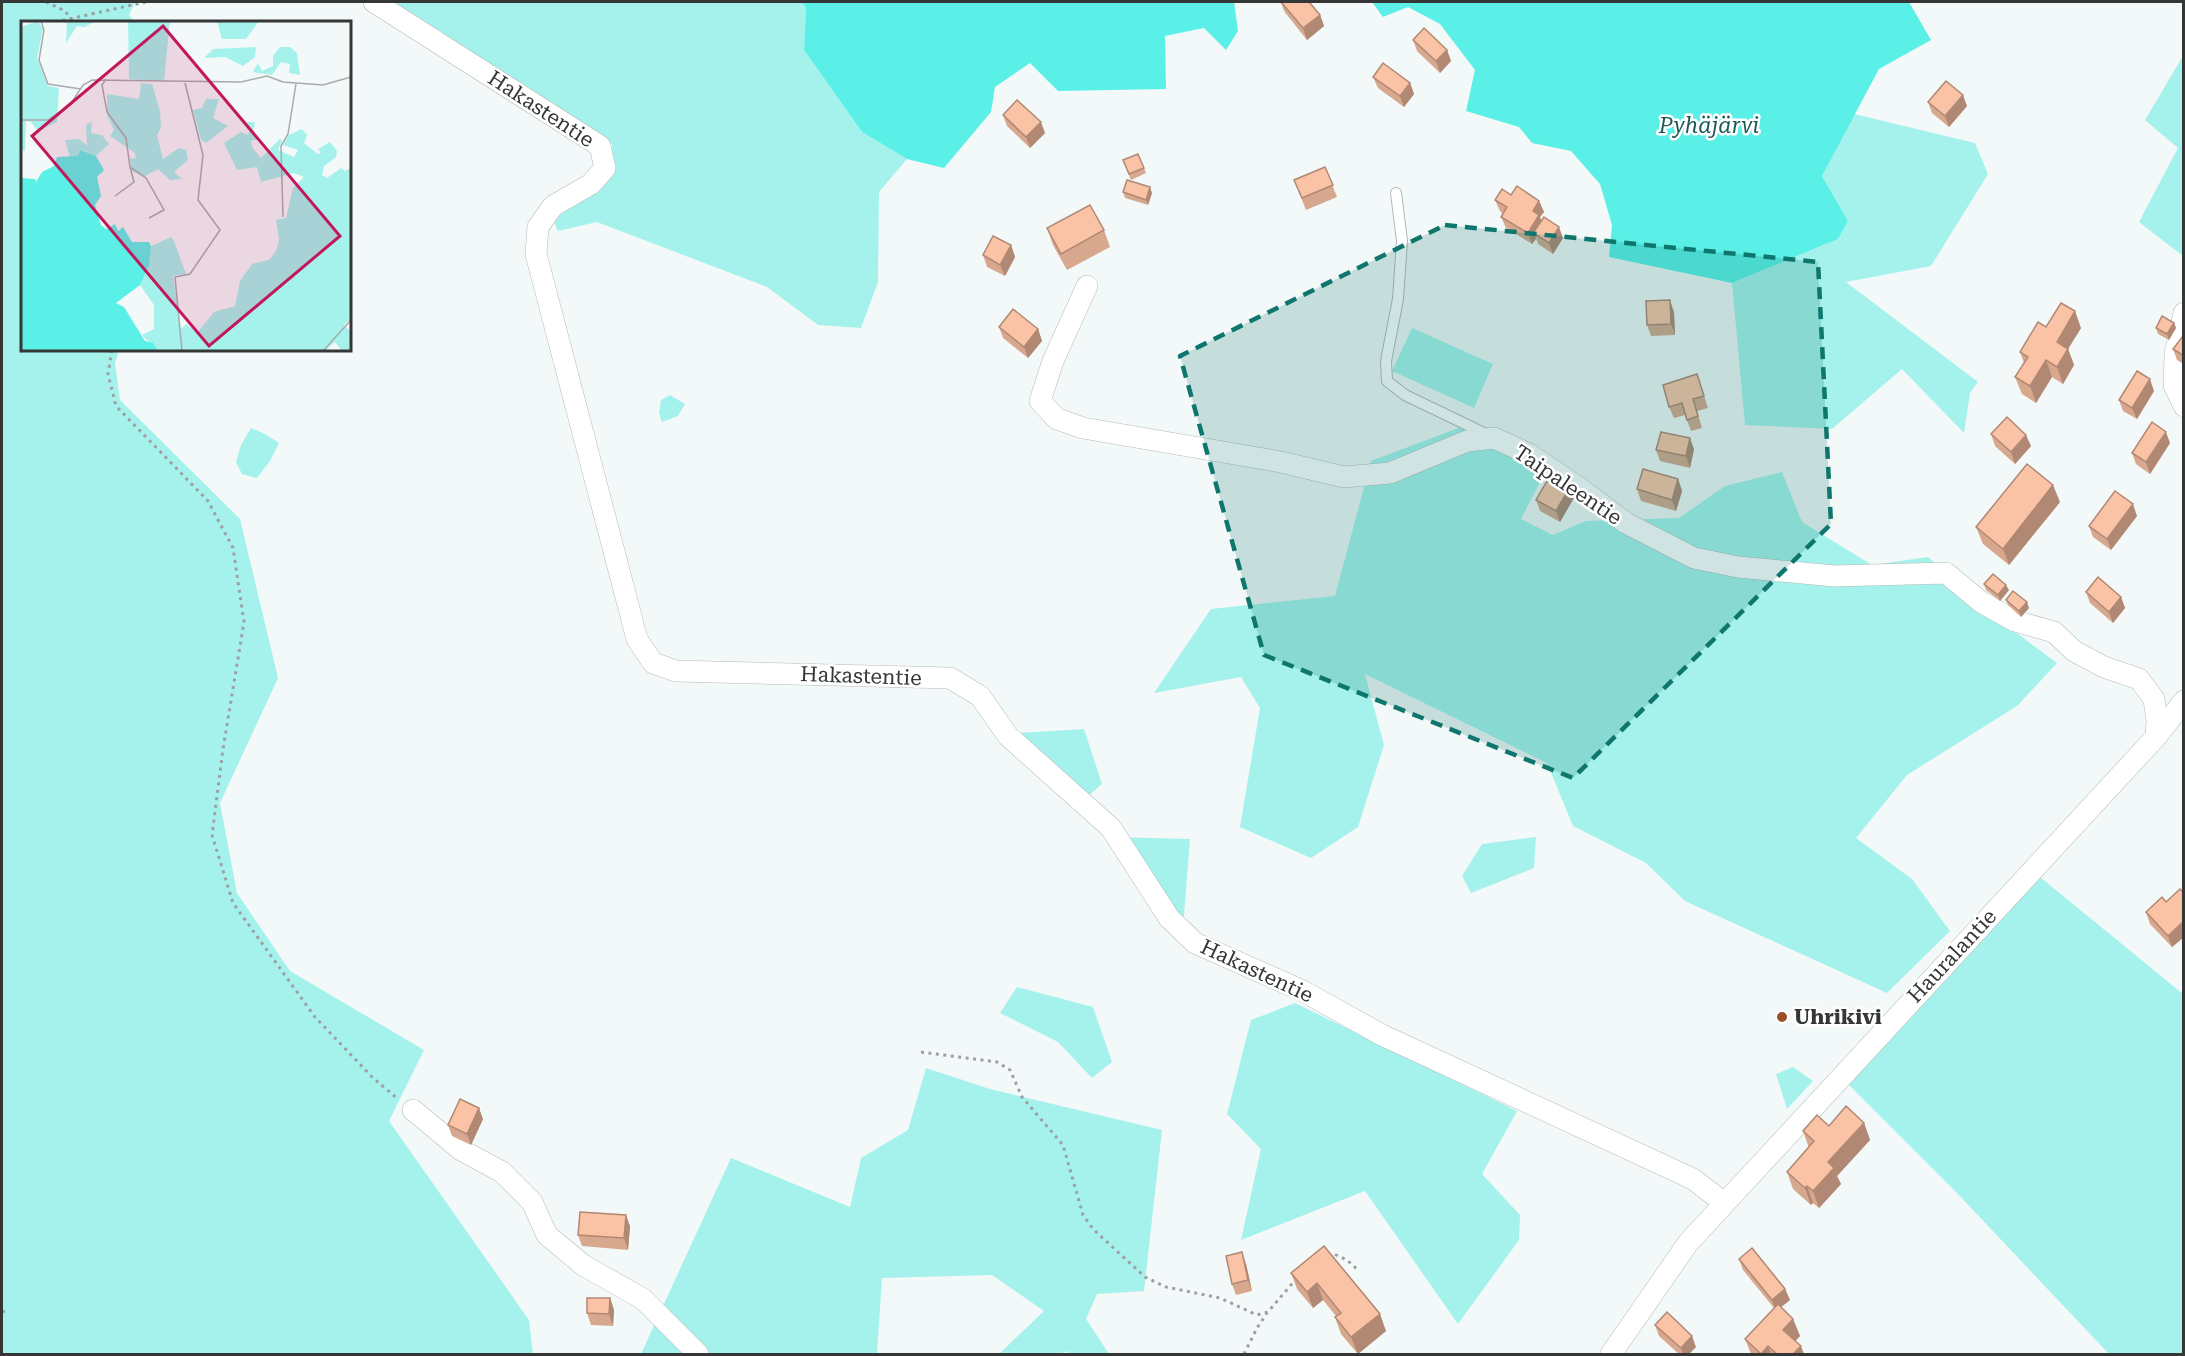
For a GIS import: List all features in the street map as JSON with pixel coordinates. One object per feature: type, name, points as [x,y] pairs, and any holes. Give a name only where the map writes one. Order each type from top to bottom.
[{"type":"street","name":"Hakastentie","points":[[374,2],[600,146],[605,168],[591,184],[553,206],[538,227],[536,254],[637,639],[653,663],[676,670],[950,678],[980,696],[1008,736],[1111,828],[1169,918],[1195,943],[1303,991],[1382,1035],[1693,1179],[1724,1203]]},
{"type":"street","name":"Taipaleentie","points":[[1087,286],[1053,361],[1041,401],[1057,419],[1083,428],[1281,462],[1344,477],[1390,472],[1467,441],[1494,438],[1529,454],[1578,487],[1626,524],[1694,558],[1738,567],[1835,576],[1946,573],[1981,602],[2015,621],[2054,632],[2074,651],[2104,667],[2139,679],[2154,699],[2157,721],[2156,736]]},
{"type":"street","points":[[2184,313],[2175,354],[2174,385],[2184,406]]},
{"type":"street","name":"Hauralantie","points":[[1611,1354],[1688,1243],[2156,736],[2184,701]]},
{"type":"street","points":[[413,1110],[461,1150],[501,1173],[532,1202],[546,1235],[584,1265],[643,1299],[698,1354]]},
{"type":"lane","points":[[1396,193],[1402,241],[1398,299],[1386,361],[1387,381],[1405,395],[1494,438]]},
{"type":"path","points":[[46,2],[64,10],[72,21]]},
{"type":"path","points":[[60,21],[146,2]]},
{"type":"path","points":[[112,351],[108,374],[116,406],[208,501],[233,548],[244,621],[222,749],[212,834],[233,903],[315,1017],[373,1078],[413,1110]]},
{"type":"path","points":[[921,1052],[997,1062],[1010,1070],[1022,1097],[1064,1145],[1083,1215],[1093,1229],[1145,1277],[1166,1287],[1220,1298],[1257,1315],[1268,1312]]},
{"type":"path","points":[[1326,1257],[1334,1254],[1347,1260],[1357,1269]]},
{"type":"path","points":[[1244,1354],[1268,1312],[1303,1273]]},
{"type":"path","points":[[2,1312],[8,1310]]},
{"type":"highlighted area","points":[[1445,225],[1818,262],[1831,524],[1573,778],[1264,655],[1180,356]]},
{"type":"shaded area","points":[[2,2],[135,2],[129,15],[133,21],[21,21],[21,351],[119,351],[115,363],[120,400],[240,519],[278,678],[220,803],[237,893],[290,971],[424,1050],[389,1121],[529,1320],[533,1354],[2,1354]]},
{"type":"shaded area","points":[[388,2],[802,2],[806,8],[804,50],[862,132],[907,159],[879,192],[878,282],[861,328],[818,325],[767,287],[597,222],[558,231],[553,220],[598,189],[613,167],[612,144]]},
{"type":"shaded area","points":[[2183,56],[2183,256],[2139,222],[2178,148],[2145,120]]},
{"type":"shaded area","points":[[1854,114],[1975,143],[1988,174],[1931,266],[1846,282],[1978,382],[1970,393],[1964,433],[1902,369],[1832,429],[1745,425],[1732,283],[1838,239],[1848,221],[1822,176]]},
{"type":"shaded area","points":[[1412,328],[1493,364],[1474,408],[1392,371]]},
{"type":"shaded area","points":[[670,395],[685,404],[678,416],[662,422],[659,413],[661,400]]},
{"type":"shaded area","points":[[1461,427],[1545,472],[1521,519],[1553,535],[1586,521],[1679,518],[1725,486],[1782,472],[1802,522],[1872,565],[1928,557],[2014,631],[2057,663],[2017,706],[1907,775],[1856,838],[1912,879],[1950,931],[1887,993],[1685,901],[1646,863],[1573,826],[1547,763],[1365,674],[1384,745],[1358,827],[1311,858],[1240,827],[1260,708],[1241,677],[1154,693],[1211,609],[1335,596],[1371,461]]},
{"type":"shaded area","points":[[251,428],[279,443],[270,461],[257,478],[242,474],[236,462],[241,445]]},
{"type":"shaded area","points":[[1084,729],[1102,784],[1079,804],[1018,733]]},
{"type":"shaded area","points":[[1112,837],[1190,839],[1183,927]]},
{"type":"shaded area","points":[[1536,837],[1534,868],[1471,893],[1462,876],[1482,844]]},
{"type":"shaded area","points":[[2040,877],[2183,994],[2183,1354],[2109,1354],[1956,1192],[1844,1080]]},
{"type":"shaded area","points":[[1017,987],[1093,1007],[1112,1062],[1092,1078],[1058,1042],[1000,1013]]},
{"type":"shaded area","points":[[1295,1003],[1517,1111],[1482,1174],[1520,1215],[1519,1240],[1458,1324],[1365,1191],[1241,1240],[1261,1149],[1227,1114],[1251,1020]]},
{"type":"shaded area","points":[[1793,1067],[1813,1081],[1787,1109],[1776,1074]]},
{"type":"shaded area","points":[[926,1068],[990,1089],[1162,1130],[1144,1291],[1097,1294],[1086,1319],[1109,1354],[1070,1354],[1067,1351],[1061,1354],[1000,1353],[1044,1311],[992,1275],[882,1278],[877,1354],[641,1354],[731,1158],[850,1207],[861,1158],[908,1130]]},
{"type":"water","points":[[802,2],[1234,2],[1238,31],[1226,50],[1204,28],[1165,36],[1166,89],[1058,91],[1030,63],[995,87],[991,112],[944,168],[907,159],[862,132],[804,50],[806,8]]},
{"type":"water","name":"Pyhäjärvi","points":[[1372,2],[1909,2],[1931,40],[1879,69],[1822,176],[1848,221],[1838,239],[1732,283],[1609,257],[1612,225],[1600,184],[1571,151],[1532,143],[1519,127],[1466,111],[1475,70],[1440,24],[1408,7],[1383,17]]},
{"type":"building","points":[[1281,2],[1309,2],[1320,15],[1303,28]]},
{"type":"building","points":[[1424,28],[1447,50],[1436,61],[1413,40]]},
{"type":"building","points":[[1383,63],[1410,83],[1400,96],[1373,77]]},
{"type":"building","points":[[1946,81],[1963,95],[1945,116],[1928,102]]},
{"type":"building","points":[[1017,100],[1041,122],[1026,137],[1003,115]]},
{"type":"building","points":[[1138,154],[1144,168],[1129,174],[1123,160]]},
{"type":"building","points":[[1325,167],[1333,185],[1302,198],[1294,180]]},
{"type":"building","points":[[1127,180],[1150,187],[1146,200],[1123,192]]},
{"type":"building","points":[[1517,186],[1539,201],[1533,211],[1539,215],[1528,233],[1501,217],[1507,207],[1495,200],[1502,189],[1511,195]]},
{"type":"building","points":[[1090,205],[1104,230],[1061,254],[1047,228]]},
{"type":"building","points":[[1544,217],[1559,227],[1549,243],[1533,233]]},
{"type":"building","points":[[993,236],[1011,245],[1000,265],[983,255]]},
{"type":"building","points":[[1670,300],[1671,324],[1647,325],[1646,301]]},
{"type":"building","points":[[2061,303],[2075,311],[2057,342],[2068,349],[2057,367],[2046,360],[2030,386],[2015,377],[2028,357],[2020,352],[2038,322],[2046,327]]},
{"type":"building","points":[[1013,309],[1038,329],[1024,347],[999,327]]},
{"type":"building","points":[[2162,316],[2174,323],[2167,334],[2156,328]]},
{"type":"building","points":[[2184,336],[2184,356],[2173,349]]},
{"type":"building","points":[[2137,371],[2150,379],[2132,408],[2119,400]]},
{"type":"building","points":[[1697,374],[1704,396],[1693,399],[1698,416],[1687,420],[1682,403],[1669,407],[1663,385]]},
{"type":"building","points":[[2007,417],[2026,435],[2011,452],[1991,434]]},
{"type":"building","points":[[2152,422],[2166,432],[2146,462],[2132,453]]},
{"type":"building","points":[[1661,432],[1690,438],[1686,456],[1656,450]]},
{"type":"building","points":[[2027,464],[2053,485],[2003,549],[1976,527]]},
{"type":"building","points":[[1643,469],[1678,479],[1672,500],[1637,489]]},
{"type":"building","points":[[1551,474],[1571,485],[1556,511],[1536,500]]},
{"type":"building","points":[[2115,491],[2133,504],[2107,539],[2089,526]]},
{"type":"building","points":[[1993,574],[2006,585],[1998,595],[1984,584]]},
{"type":"building","points":[[2098,577],[2121,597],[2109,612],[2086,592]]},
{"type":"building","points":[[2013,591],[2027,602],[2019,611],[2006,600]]},
{"type":"building","points":[[2180,889],[2184,893],[2184,921],[2168,936],[2146,912],[2162,897],[2166,902]]},
{"type":"building","points":[[460,1099],[479,1108],[467,1134],[448,1125]]},
{"type":"building","points":[[1846,1106],[1864,1123],[1828,1162],[1834,1168],[1813,1191],[1807,1186],[1805,1188],[1787,1172],[1814,1141],[1803,1131],[1817,1115],[1829,1126]]},
{"type":"building","points":[[580,1212],[626,1215],[624,1238],[578,1235]]},
{"type":"building","points":[[1324,1246],[1380,1314],[1351,1337],[1335,1317],[1341,1313],[1317,1283],[1307,1292],[1291,1273]]},
{"type":"building","points":[[1752,1248],[1785,1289],[1772,1300],[1739,1259]]},
{"type":"building","points":[[1242,1252],[1248,1280],[1232,1284],[1226,1256]]},
{"type":"building","points":[[587,1298],[610,1298],[609,1314],[587,1313]]},
{"type":"building","points":[[1778,1304],[1793,1319],[1783,1330],[1801,1346],[1793,1354],[1777,1354],[1768,1346],[1761,1354],[1745,1339]]},
{"type":"building","points":[[1667,1312],[1692,1336],[1681,1348],[1655,1325]]},
{"type":"place","name":"Uhrikivi","points":[[1782,1017]]}]
